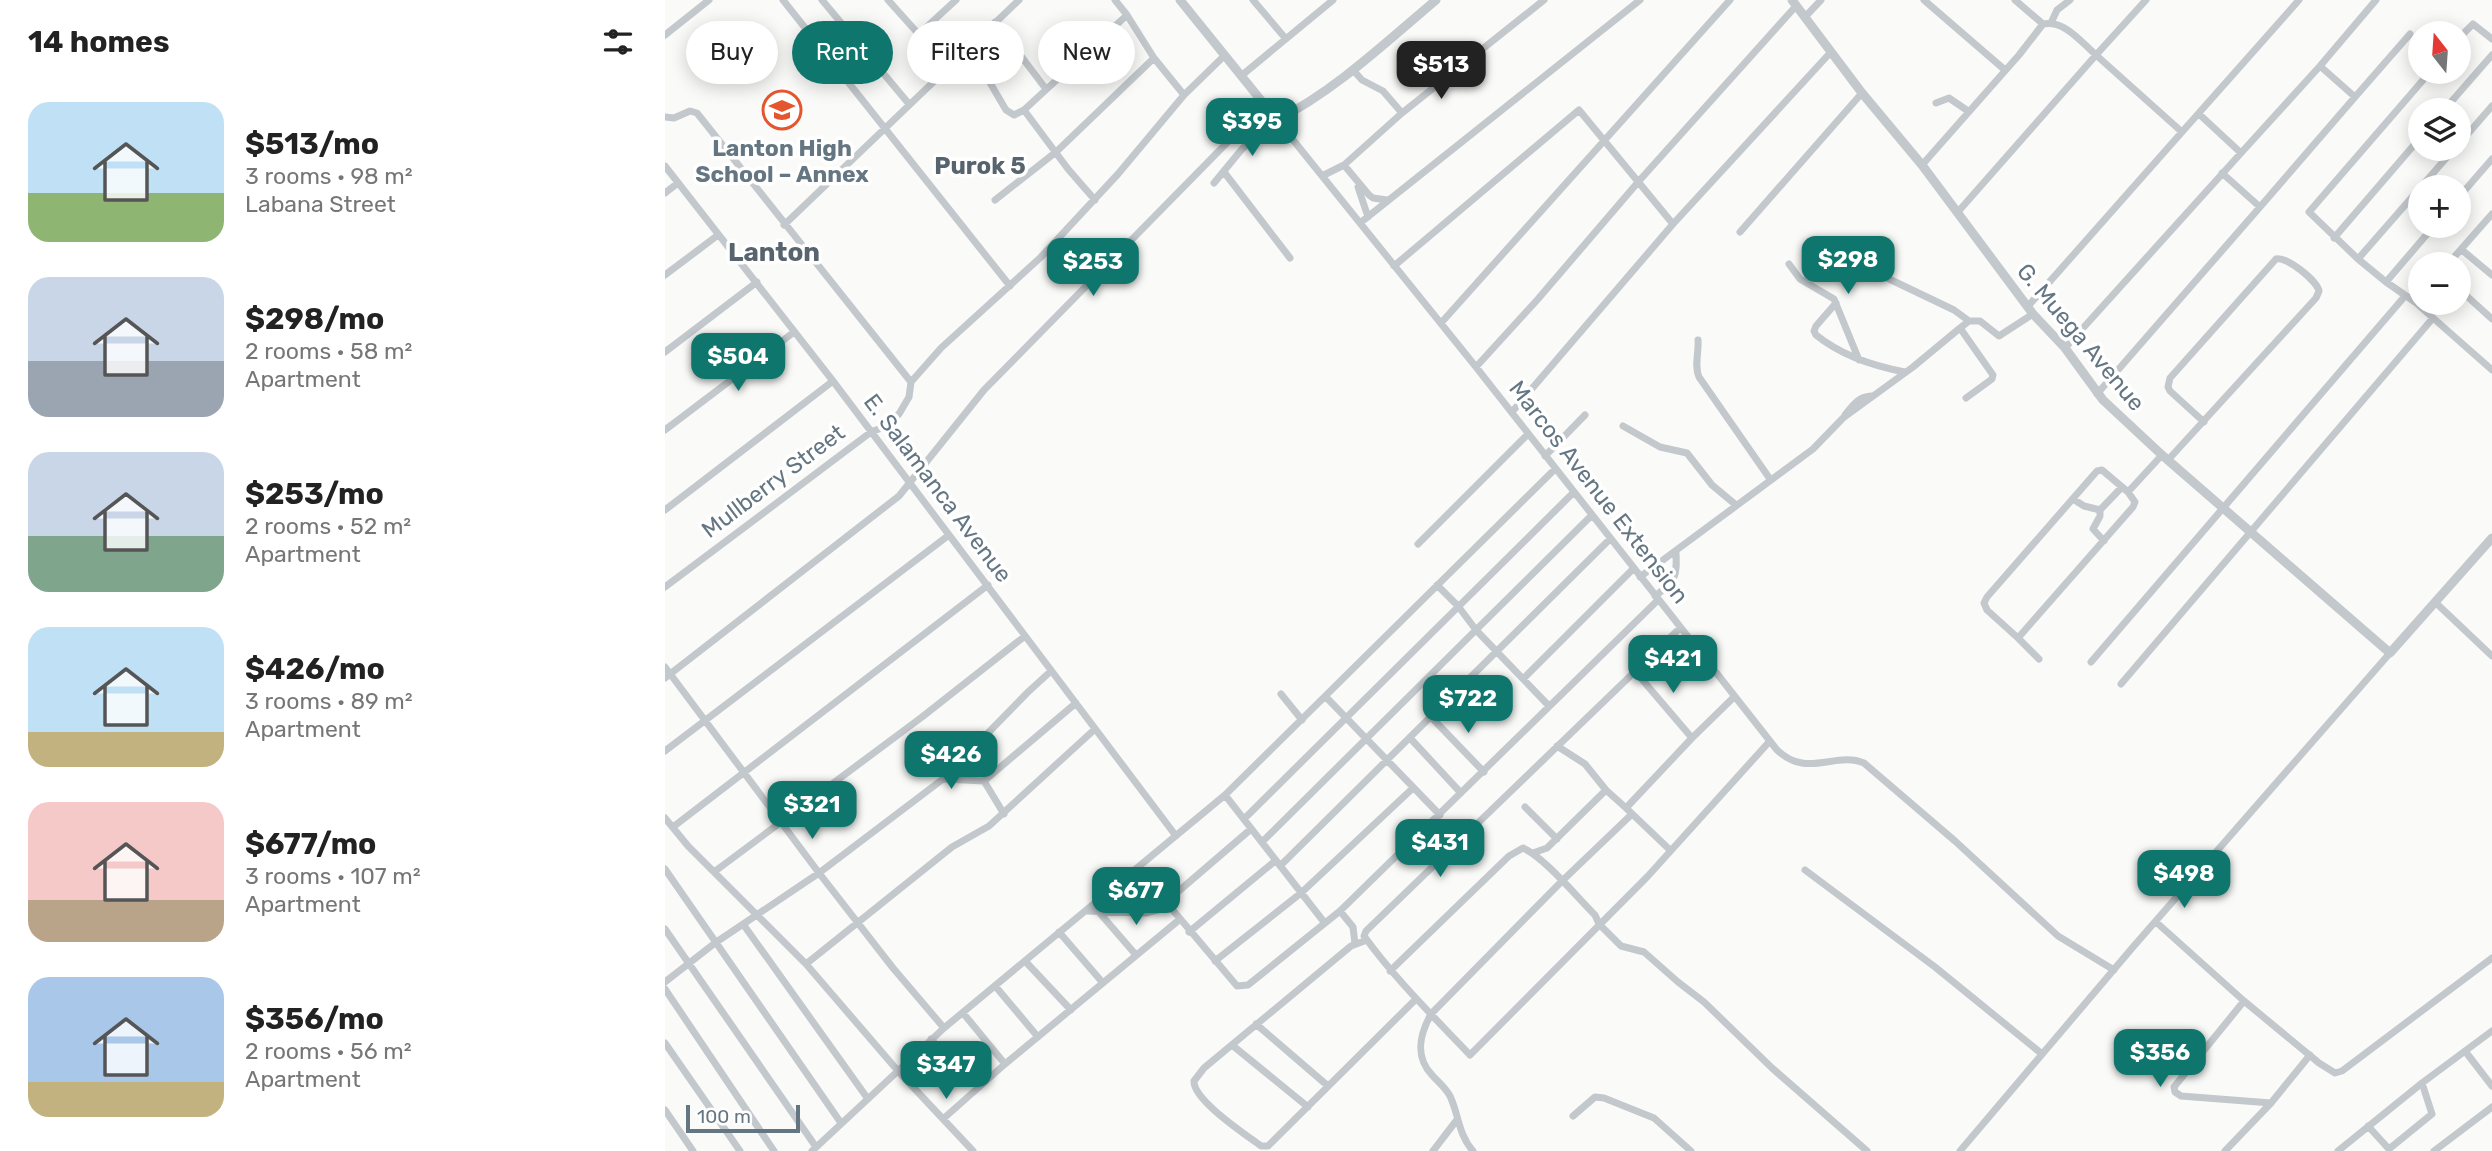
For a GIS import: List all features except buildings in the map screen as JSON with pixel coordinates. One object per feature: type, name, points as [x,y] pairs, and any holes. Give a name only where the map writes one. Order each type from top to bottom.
[{"type":"street","points":[[665,34],[709,0]]},
{"type":"street","points":[[783,0],[1010,286]]},
{"type":"street","points":[[822,0],[909,104]]},
{"type":"street","points":[[933,21],[956,0]]},
{"type":"street","points":[[996,21],[1019,0]]},
{"type":"street","points":[[1115,0],[1154,58],[1184,94]]},
{"type":"street","name":"Marcos Avenue Extension","points":[[1180,0],[1512,412],[1769,742],[1783,756],[1802,764],[1852,760],[1864,764],[1884,778],[2058,936],[2114,970]]},
{"type":"street","points":[[1254,0],[1286,39]]},
{"type":"street","points":[[1214,183],[1242,149],[1277,120],[1353,70],[1436,0]]},
{"type":"street","points":[[1322,177],[1344,165],[1402,113],[1544,0]]},
{"type":"street","points":[[1360,223],[1640,0]]},
{"type":"street","points":[[1441,323],[1730,0]]},
{"type":"street","points":[[1805,17],[1821,0]]},
{"type":"street","points":[[1924,0],[2005,70]]},
{"type":"street","points":[[2015,0],[2047,23],[2065,28],[2182,132]]},
{"type":"street","points":[[1922,165],[2057,10],[2070,0]]},
{"type":"street","points":[[1958,213],[2146,0]]},
{"type":"street","points":[[1862,266],[1954,310],[1969,321],[1980,321],[1999,336],[2031,309],[2299,0]]},
{"type":"street","points":[[2065,348],[2320,66],[2376,0]]},
{"type":"street","points":[[891,1],[908,21]]},
{"type":"street","points":[[1241,76],[1328,2]]},
{"type":"street","points":[[1476,367],[1794,3]]},
{"type":"street","name":"G. Muega Avenue","points":[[1794,3],[1861,93],[1922,165],[2031,309],[2065,348],[2097,394],[2165,458],[2390,653]]},
{"type":"street","points":[[991,84],[1006,110],[1014,115],[1024,110],[1127,15]]},
{"type":"street","points":[[2471,26],[2473,24],[2492,39]]},
{"type":"street","points":[[2097,394],[2408,36]]},
{"type":"street","points":[[1512,412],[1673,224],[1830,53]]},
{"type":"street","points":[[2454,98],[2492,55]]},
{"type":"street","points":[[665,117],[674,118],[690,111],[697,113],[911,382],[941,348],[1010,286],[1095,200],[1184,94],[1224,56]]},
{"type":"street","points":[[995,200],[1056,152],[1154,58]]},
{"type":"street","points":[[1024,60],[1046,89]]},
{"type":"street","points":[[2320,66],[2355,97]]},
{"type":"street","points":[[1353,70],[1362,80],[1383,91],[1402,113]]},
{"type":"street","points":[[784,225],[930,84]]},
{"type":"street","points":[[2408,296],[2386,282],[2334,238],[2310,215],[2310,210],[2420,84]]},
{"type":"street","points":[[1740,232],[1861,93]]},
{"type":"street","points":[[1936,103],[1949,98],[1968,111]]},
{"type":"street","points":[[944,1028],[893,968],[667,673],[890,504],[984,390],[1265,104]]},
{"type":"street","points":[[2471,130],[2492,106]]},
{"type":"street","points":[[1024,110],[1095,200]]},
{"type":"street","points":[[1394,266],[1579,110],[1673,224]]},
{"type":"street","points":[[2199,114],[2241,153]]},
{"type":"street","points":[[2334,238],[2408,152]]},
{"type":"street","points":[[2471,183],[2492,159]]},
{"type":"street","points":[[2431,175],[2444,161]]},
{"type":"street","points":[[1344,165],[1357,183],[1373,198],[1388,201]]},
{"type":"street","name":"E. Salamanca Avenue","points":[[665,166],[833,381],[1176,836]]},
{"type":"street","points":[[1224,172],[1290,258]]},
{"type":"street","points":[[2222,173],[2260,207]]},
{"type":"street","points":[[665,193],[678,183]]},
{"type":"street","points":[[1357,183],[1368,216]]},
{"type":"street","points":[[2358,259],[2408,202]]},
{"type":"street","points":[[2492,214],[2462,250],[2492,275]]},
{"type":"street","points":[[2485,222],[2492,228]]},
{"type":"street","points":[[665,275],[718,235]]},
{"type":"street","points":[[2386,282],[2424,238]]},
{"type":"street","points":[[2099,510],[2165,458],[2204,422],[2318,294],[2317,285],[2286,259],[2276,259],[2170,378],[2170,391],[2204,422]]},
{"type":"street","points":[[1789,264],[1800,279],[1831,296],[1860,360]]},
{"type":"street","points":[[665,352],[757,282]]},
{"type":"street","points":[[2091,662],[2405,296]]},
{"type":"street","points":[[2471,300],[2492,319]]},
{"type":"street","points":[[1836,303],[1816,326],[1816,335],[1872,366],[1905,372]]},
{"type":"street","points":[[2431,315],[2491,368]]},
{"type":"street","points":[[2121,684],[2433,318]]},
{"type":"street","points":[[1640,577],[1813,449],[1843,418],[1969,321]]},
{"type":"street","points":[[1961,328],[1993,375],[1992,379],[1966,398]]},
{"type":"street","points":[[665,430],[794,332]]},
{"type":"street","points":[[1698,340],[1696,365],[1699,377],[1770,479]]},
{"type":"street","points":[[665,510],[833,381]]},
{"type":"street","name":"Mullberry Street","points":[[665,587],[871,432],[884,427],[899,414],[909,397],[911,382]]},
{"type":"street","points":[[1545,456],[1585,415]]},
{"type":"street","points":[[1623,426],[1660,447],[1687,453],[1712,485],[1736,505]]},
{"type":"street","points":[[1418,544],[1528,434]]},
{"type":"street","points":[[665,929],[814,1149],[931,1039],[1225,795],[1555,469]]},
{"type":"street","points":[[2018,638],[2134,505],[2125,490],[2099,470],[1984,603],[1987,610],[2039,659]]},
{"type":"street","points":[[1244,819],[1573,493]]},
{"type":"street","points":[[2073,499],[2084,506],[2099,510]]},
{"type":"street","points":[[2099,510],[2100,516],[2093,529],[2104,541]]},
{"type":"street","points":[[1262,842],[1591,516]]},
{"type":"street","points":[[665,751],[949,536]]},
{"type":"street","points":[[1960,1151],[2155,922],[2492,538]]},
{"type":"street","points":[[1189,932],[1277,863],[1410,738],[1610,539]]},
{"type":"street","points":[[1134,872],[1165,902],[1237,986],[1246,986],[1340,911],[1484,772],[1673,581],[1677,573],[1675,552]]},
{"type":"street","points":[[1524,678],[1633,569]]},
{"type":"street","points":[[1437,584],[1476,630],[1549,706]]},
{"type":"street","points":[[673,827],[988,585]]},
{"type":"street","points":[[2435,602],[2492,656]]},
{"type":"street","points":[[1680,628],[1366,930],[1364,934],[1367,940],[1390,971],[1470,1055],[1640,884],[1769,742]]},
{"type":"street","points":[[714,872],[1025,636]]},
{"type":"street","points":[[1634,670],[1692,738]]},
{"type":"street","points":[[665,982],[715,943],[819,873],[943,779],[989,730],[1051,671]]},
{"type":"street","points":[[1281,694],[1302,720]]},
{"type":"street","points":[[1326,697],[1440,815]]},
{"type":"street","points":[[1473,1151],[1461,1133],[1449,1094],[1429,1072],[1422,1058],[1421,1033],[1431,1014],[1629,811],[1692,738],[1734,698]]},
{"type":"street","points":[[943,779],[984,782],[1076,703]]},
{"type":"street","points":[[1431,717],[1484,772]]},
{"type":"street","points":[[806,964],[952,848],[983,831],[1004,814],[1095,729]]},
{"type":"street","points":[[1410,738],[1461,793]]},
{"type":"street","points":[[1557,746],[1585,764],[1606,790],[1670,850]]},
{"type":"street","points":[[984,782],[1004,814]]},
{"type":"street","points":[[1215,961],[1301,893],[1413,788]]},
{"type":"street","points":[[1533,853],[1547,848],[1606,790]]},
{"type":"street","points":[[1225,795],[1324,922]]},
{"type":"street","points":[[1525,807],[1557,839]]},
{"type":"street","points":[[665,818],[688,846],[806,964],[898,1071],[974,1151]]},
{"type":"street","points":[[1086,911],[1146,912],[1161,909],[1165,902],[1251,829]]},
{"type":"street","points":[[1390,971],[1514,851],[1523,848],[1533,853],[1595,915],[1599,924],[1621,946],[1644,952],[1704,1002],[1772,1068],[1867,1151]]},
{"type":"street","points":[[1544,864],[1547,848]]},
{"type":"street","points":[[665,869],[841,1123]]},
{"type":"street","points":[[1805,870],[1935,968],[2042,1054]]},
{"type":"street","points":[[1098,911],[1136,956]]},
{"type":"street","points":[[1340,911],[1353,927],[1355,944]]},
{"type":"street","points":[[1595,915],[1607,916]]},
{"type":"street","points":[[943,1119],[1179,920]]},
{"type":"street","points":[[2155,922],[2244,1001],[2331,1072],[2342,1071],[2492,958]]},
{"type":"street","points":[[743,924],[868,1099]]},
{"type":"street","points":[[1059,932],[1103,983]]},
{"type":"street","points":[[1367,940],[1355,944],[1204,1068],[1194,1081],[1195,1091],[1264,1147],[1271,1144],[1415,1000]]},
{"type":"street","points":[[1025,961],[1071,1010]]},
{"type":"street","points":[[996,986],[1038,1037]]},
{"type":"street","points":[[665,989],[775,1151]]},
{"type":"street","points":[[2244,1001],[2174,1087],[2175,1092],[2181,1096],[2271,1104]]},
{"type":"street","points":[[963,1013],[1005,1064]]},
{"type":"street","points":[[1257,1024],[1328,1086]]},
{"type":"street","points":[[2338,1151],[2492,1031]]},
{"type":"street","points":[[931,1039],[961,1074],[979,1087]]},
{"type":"street","points":[[665,1043],[740,1151]]},
{"type":"street","points":[[1231,1045],[1308,1107]]},
{"type":"street","points":[[2465,1051],[2492,1086]]},
{"type":"street","points":[[2225,1151],[2271,1104],[2310,1055]]},
{"type":"street","points":[[2368,1126],[2389,1150],[2432,1114],[2422,1083]]},
{"type":"street","points":[[1573,1116],[1595,1097],[1604,1098],[1654,1118],[1691,1151]]},
{"type":"street","points":[[2434,1151],[2492,1107]]},
{"type":"street","points":[[665,1110],[693,1151]]},
{"type":"street","points":[[1433,1151],[1456,1121]]},
{"type":"place","name":"Lanton High School – Annex","points":[[782,110]]},
{"type":"district","name":"Purok 5","points":[[980,166]]},
{"type":"district","name":"Lanton","points":[[774,252]]}]
